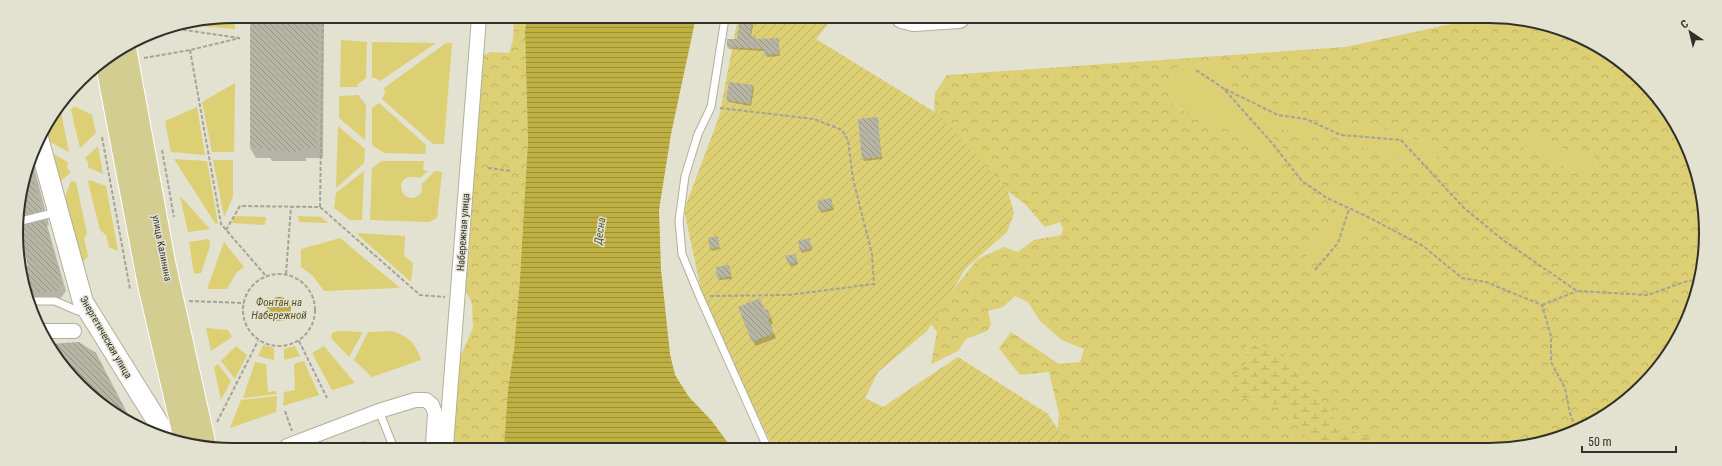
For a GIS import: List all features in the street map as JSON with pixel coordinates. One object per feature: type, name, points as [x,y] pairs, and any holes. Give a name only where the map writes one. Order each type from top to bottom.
[{"type":"main road","name":"улица Калинина","points":[[126,52],[164,262],[210,437]]},
{"type":"main road","name":"улица Калинина","points":[[107,65],[149,285],[184,437]]},
{"type":"street","name":"Набережная улица","points":[[446,443],[478,23]]},
{"type":"street","name":"Энергетическая улица","points":[[41,149],[81,294],[87,308],[164,431]]},
{"type":"street","points":[[48,331],[74,331]]},
{"type":"street","points":[[295,443],[379,411],[415,400],[426,400],[432,405],[435,413],[433,443]]},
{"type":"lane","points":[[724,23],[711,107],[698,134],[684,176],[679,221],[682,254],[698,296],[765,443]]},
{"type":"lane","points":[[23,221],[58,212]]},
{"type":"lane","points":[[34,301],[55,301],[78,311],[87,308]]},
{"type":"lane","points":[[379,411],[392,443]]},
{"type":"path","points":[[320,207],[323,23]]},
{"type":"path","points":[[144,58],[190,50],[240,38],[184,29]]},
{"type":"path","points":[[190,50],[221,224],[266,276]]},
{"type":"path","points":[[1196,70],[1223,88],[1278,115],[1306,119],[1341,135],[1400,140],[1464,208],[1503,240],[1578,291]]},
{"type":"path","points":[[1223,88],[1272,143],[1302,181],[1327,198],[1366,216],[1423,246],[1462,278],[1486,282],[1542,305],[1578,291],[1648,295],[1684,282],[1694,280]]},
{"type":"path","points":[[698,296],[739,297],[788,295],[874,284],[872,254],[853,179],[848,140],[842,130],[814,119],[711,107]]},
{"type":"path","points":[[101,131],[130,289]]},
{"type":"path","points":[[488,168],[512,171]]},
{"type":"path","points":[[226,230],[240,206],[320,207],[420,295],[458,298]]},
{"type":"path","points":[[286,274],[291,207]]},
{"type":"path","points":[[1315,270],[1338,243],[1349,209]]},
{"type":"path","points":[[273,274],[286,274],[298,278],[308,287],[314,300],[316,311],[313,323],[306,334],[299,340],[285,346],[272,345],[258,341],[249,330],[243,314],[244,298],[251,287],[260,278],[266,276],[273,274]]},
{"type":"path","points":[[186,301],[244,303]]},
{"type":"path","points":[[1542,305],[1551,336],[1551,362],[1565,388],[1574,425]]},
{"type":"path","points":[[299,340],[327,398]]},
{"type":"path","points":[[210,437],[258,341]]},
{"type":"path","points":[[285,411],[292,443]]},
{"type":"green space","points":[[219,23],[235,23],[235,29],[199,26]]},
{"type":"green space","points":[[514,23],[526,23],[525,31],[528,141],[520,278],[514,350],[508,389],[504,443],[452,443],[458,362],[473,328],[472,304],[463,284],[483,55],[491,52],[509,53],[513,40]]},
{"type":"green space","points":[[737,23],[829,23],[816,39],[938,114],[1007,188],[1014,213],[1007,232],[966,268],[927,331],[878,372],[865,398],[883,407],[958,357],[1048,414],[1066,443],[771,443],[704,304],[684,210],[719,117]]},
{"type":"green space","points":[[1456,23],[1503,23],[1530,27],[1557,34],[1594,51],[1617,66],[1656,105],[1664,116],[1677,140],[1688,165],[1692,179],[1699,219],[1699,247],[1695,274],[1688,301],[1664,350],[1647,371],[1617,400],[1594,415],[1569,427],[1557,432],[1530,439],[1503,443],[1379,443],[1339,425],[1282,352],[1247,343],[1246,366],[1239,397],[1285,406],[1310,443],[1056,443],[1059,414],[1049,372],[1020,375],[999,348],[1011,332],[1059,364],[1080,362],[1084,349],[1062,340],[1040,321],[1028,302],[1015,296],[1003,307],[988,311],[991,325],[987,331],[966,339],[958,351],[931,364],[937,332],[925,316],[948,296],[978,259],[1004,247],[1018,252],[1034,240],[1061,235],[1063,229],[1060,222],[1045,227],[1025,204],[954,151],[938,129],[934,107],[935,93],[947,75],[1345,47]],"holes":[[[1221,60],[1233,87],[1333,129],[1364,123],[1447,149],[1433,160],[1394,158],[1329,135],[1276,129],[1271,137],[1286,151],[1283,160],[1273,161],[1234,130],[1215,127],[1179,108],[1172,102],[1172,72],[1178,67]],[[1533,131],[1567,151],[1591,154],[1596,159],[1593,173],[1579,175],[1543,154],[1523,149],[1522,142]],[[1337,186],[1354,186],[1354,206],[1372,215],[1370,225],[1315,262],[1306,257],[1311,248],[1340,219],[1328,193]]]},
{"type":"green space","points":[[341,40],[367,42],[366,78],[358,84],[357,87],[340,87]]},
{"type":"green space","points":[[372,42],[436,43],[380,81],[376,78],[372,78]]},
{"type":"green space","points":[[446,43],[452,43],[444,144],[433,144],[382,99],[385,93],[384,88]]},
{"type":"green space","points":[[1221,60],[1333,129],[1364,123],[1447,149],[1433,160],[1394,158],[1329,135],[1271,137],[1286,150],[1283,160],[1273,161],[1234,130],[1215,127],[1179,108],[1172,102],[1172,72],[1178,67]]},
{"type":"green space","points":[[235,83],[234,152],[212,152],[202,102]]},
{"type":"green space","points":[[358,95],[366,105],[365,140],[339,118],[339,96]]},
{"type":"green space","points":[[379,103],[426,145],[425,154],[384,153],[372,145],[372,108]]},
{"type":"green space","points":[[74,106],[92,115],[96,133],[80,148],[71,110]]},
{"type":"green space","points":[[197,107],[205,155],[171,152],[165,121]]},
{"type":"green space","points":[[61,112],[69,152],[50,142],[48,135]]},
{"type":"green space","points":[[338,126],[365,149],[364,163],[336,188]]},
{"type":"green space","points":[[1533,131],[1567,151],[1591,154],[1596,159],[1593,173],[1579,175],[1543,154],[1523,149],[1522,141]]},
{"type":"green space","points":[[98,146],[103,174],[88,167],[88,162],[85,158]]},
{"type":"green space","points":[[53,154],[68,162],[67,168],[71,172],[60,182]]},
{"type":"green space","points":[[174,159],[207,161],[218,224],[215,223]]},
{"type":"green space","points":[[213,160],[233,160],[233,197],[224,217]]},
{"type":"green space","points":[[382,161],[424,161],[423,170],[428,171],[420,178],[411,177],[402,182],[402,192],[410,198],[421,194],[422,184],[435,171],[442,172],[437,218],[429,222],[370,220],[372,168]]},
{"type":"green space","points":[[364,171],[362,220],[350,220],[334,208],[336,193]]},
{"type":"green space","points":[[90,180],[106,186],[118,251],[109,247],[106,235],[100,230],[88,182]]},
{"type":"green space","points":[[71,181],[76,182],[87,234],[84,238],[88,256],[82,263],[65,197]]},
{"type":"green space","points":[[1337,186],[1354,186],[1354,206],[1372,215],[1370,225],[1315,262],[1306,257],[1311,248],[1340,219],[1328,193]]},
{"type":"green space","points":[[180,196],[210,229],[188,232]]},
{"type":"green space","points":[[237,216],[266,217],[265,225],[232,223],[234,218]]},
{"type":"green space","points":[[298,216],[321,217],[328,223],[299,222]]},
{"type":"green space","points":[[358,233],[405,236],[404,256],[413,263],[411,282],[358,235]]},
{"type":"green space","points":[[340,238],[400,288],[324,291],[313,276],[301,267],[301,249]]},
{"type":"green space","points":[[209,239],[210,246],[201,273],[194,274],[189,242]]},
{"type":"green space","points":[[224,242],[244,267],[236,273],[227,289],[207,289]]},
{"type":"green space","points":[[206,328],[228,330],[232,337],[211,351]]},
{"type":"green space","points":[[338,331],[363,332],[349,357],[331,338],[332,333]]},
{"type":"green space","points":[[391,331],[407,338],[417,349],[421,360],[372,377],[354,360],[368,332]]},
{"type":"green space","points":[[1247,343],[1282,352],[1339,425],[1379,443],[1310,443],[1285,406],[1239,397],[1230,379],[1246,366]]},
{"type":"green space","points":[[263,345],[274,348],[274,360],[258,356]]},
{"type":"green space","points":[[236,346],[247,355],[235,379],[221,361]]},
{"type":"green space","points":[[295,346],[300,356],[284,360],[284,349]]},
{"type":"green space","points":[[324,346],[355,383],[332,390],[312,353]]},
{"type":"green space","points":[[304,361],[319,395],[283,406],[284,392],[295,390],[294,364]]},
{"type":"green space","points":[[255,362],[266,364],[268,392],[276,391],[277,394],[243,398]]},
{"type":"green space","points":[[218,364],[231,381],[221,400],[214,367]]},
{"type":"green space","points":[[277,396],[276,412],[230,428],[241,400]]},
{"type":"water","name":"Десна","points":[[526,23],[695,23],[671,134],[659,210],[661,269],[670,354],[675,375],[689,397],[711,420],[728,443],[504,443],[508,389],[514,350],[520,278],[528,141],[525,31]]},
{"type":"water","name":"Фонтан на Набережной","points":[[279,297],[288,300],[291,309],[288,318],[279,321],[270,318],[267,309],[270,300]]},
{"type":"building","points":[[250,23],[319,23],[317,148],[301,148],[301,152],[265,151],[265,148],[250,148]]},
{"type":"building","points":[[739,23],[752,23],[750,36],[755,36],[755,39],[779,38],[779,54],[764,55],[764,49],[727,47],[727,39],[737,39]]},
{"type":"building","points":[[729,82],[753,85],[750,104],[726,100]]},
{"type":"building","points":[[878,117],[881,157],[862,159],[858,119]]},
{"type":"building","points":[[32,173],[42,211],[24,215]]},
{"type":"building","points":[[831,198],[833,208],[819,211],[817,201]]},
{"type":"building","points":[[45,220],[62,283],[56,292],[31,292],[27,274],[26,266],[28,266],[23,244],[23,226]]},
{"type":"building","points":[[718,236],[719,247],[710,249],[708,238]]},
{"type":"building","points":[[809,238],[812,248],[800,251],[798,241]]},
{"type":"building","points":[[795,254],[798,262],[789,265],[785,256]]},
{"type":"building","points":[[729,265],[731,276],[717,279],[716,267]]},
{"type":"building","points":[[760,298],[764,310],[767,309],[771,319],[768,320],[774,333],[752,342],[738,307]]},
{"type":"building","points":[[79,342],[96,353],[128,415],[116,408],[95,391],[66,361],[54,344]]}]
